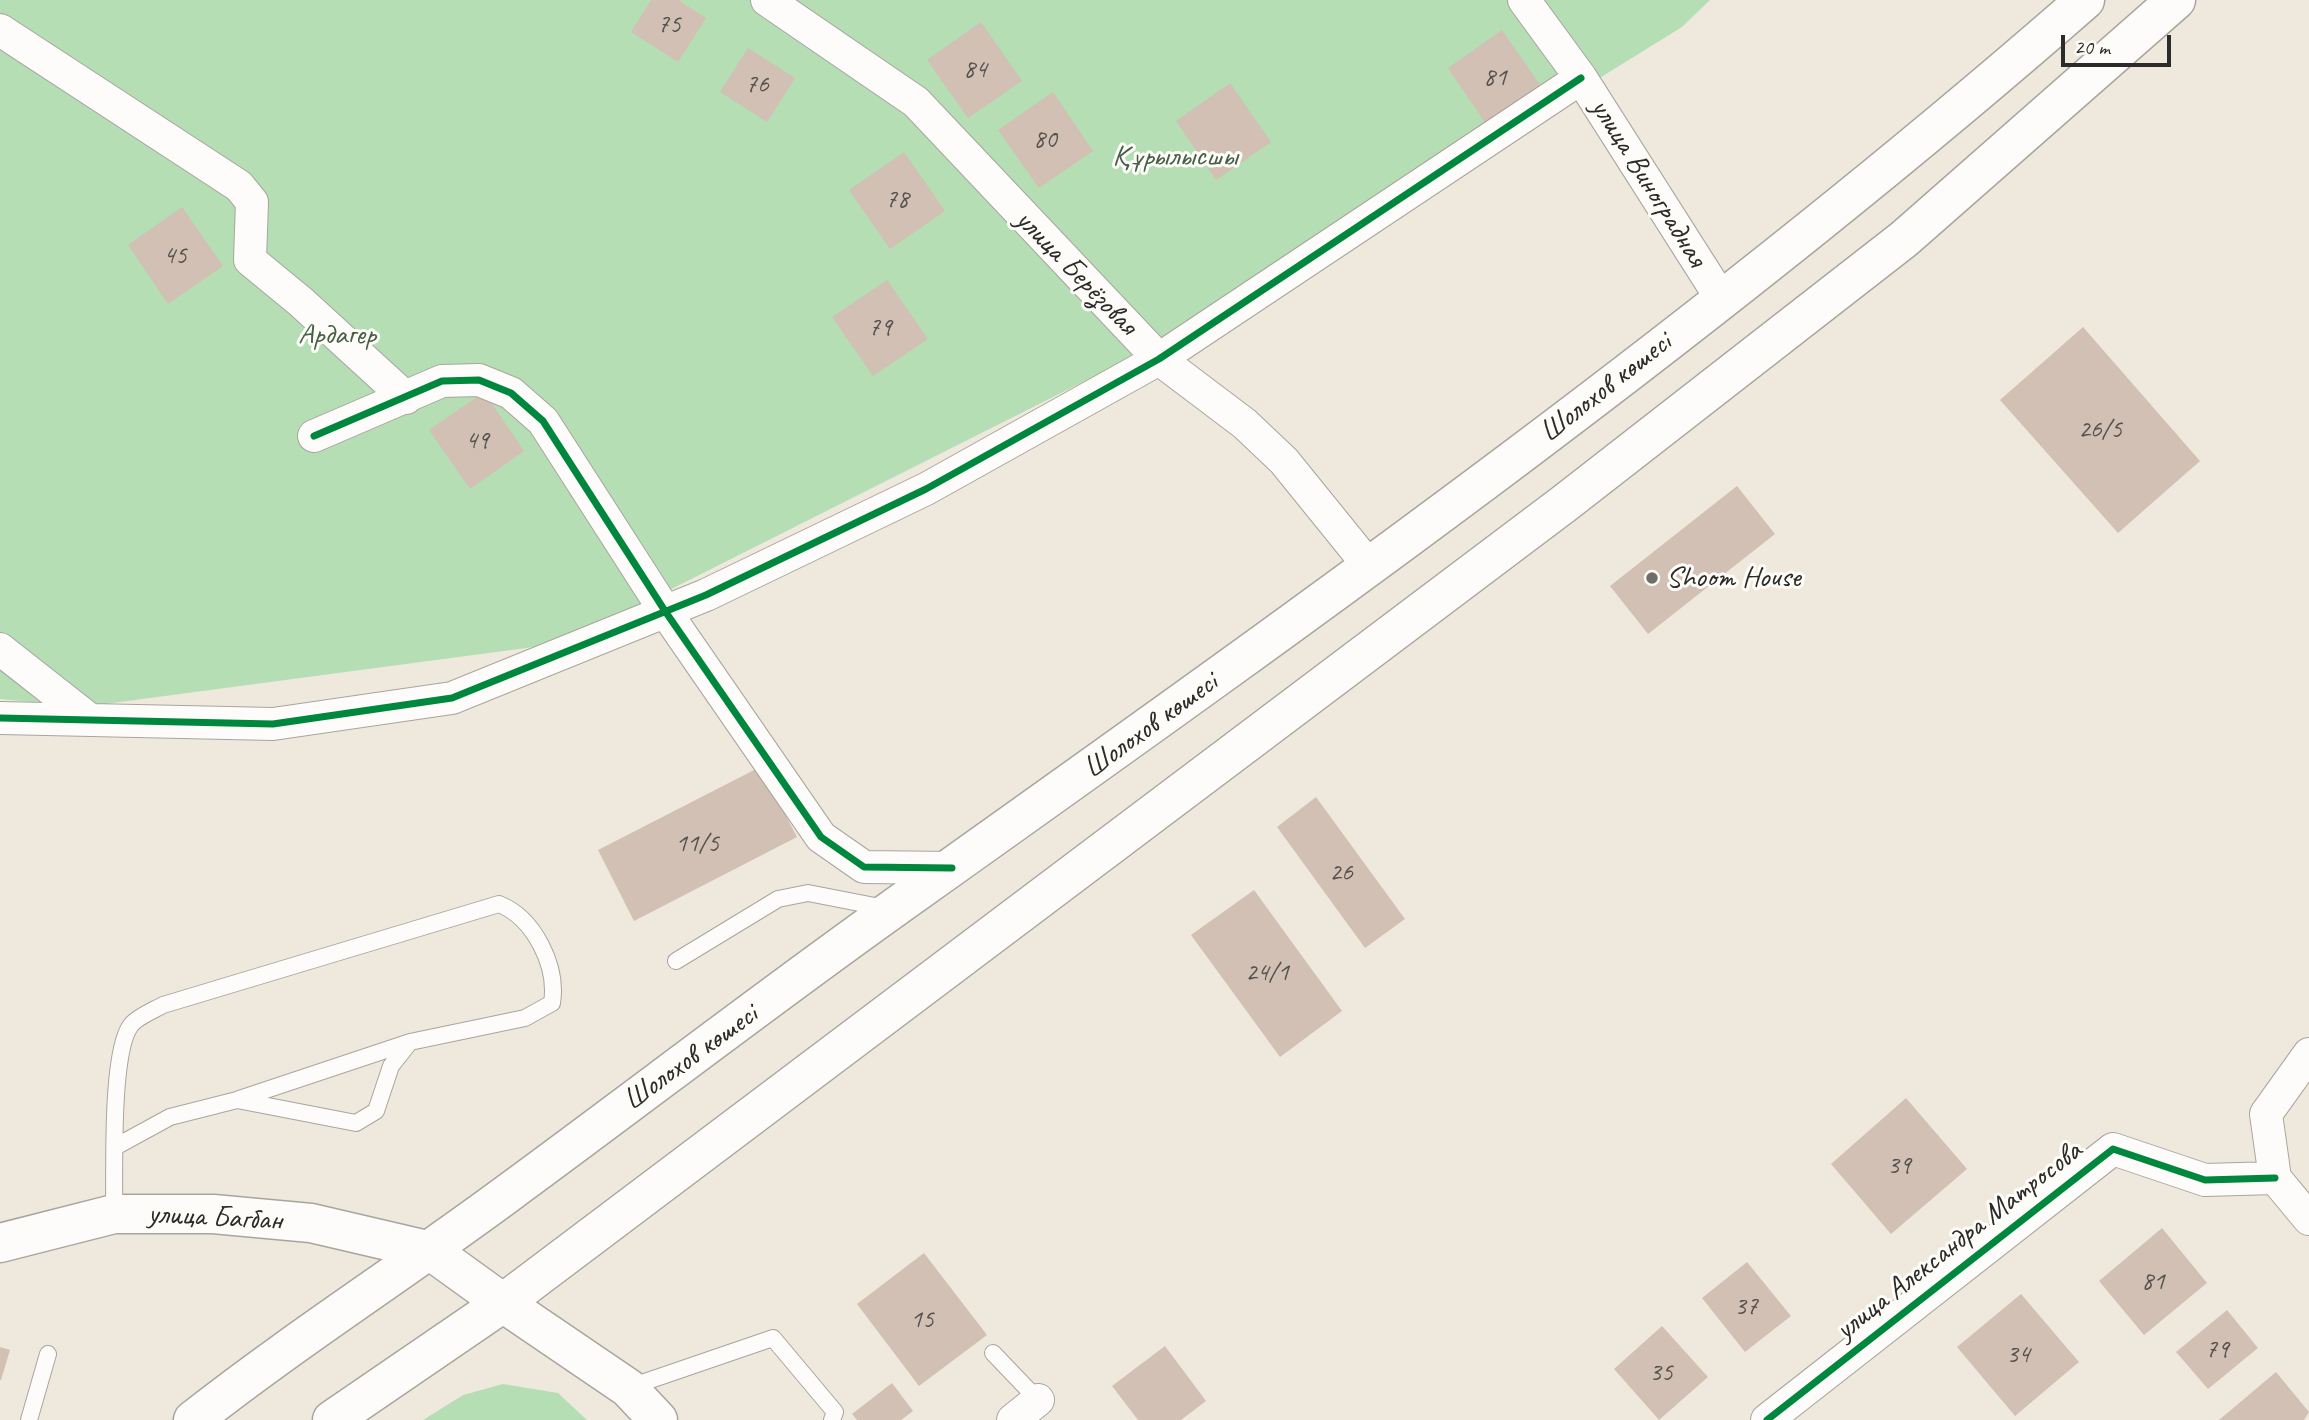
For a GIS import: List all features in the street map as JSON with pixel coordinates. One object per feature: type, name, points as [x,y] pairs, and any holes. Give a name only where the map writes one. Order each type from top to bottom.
[{"type":"main road","name":"Шолохов көшесі","points":[[193,1420],[263,1364],[431,1251],[893,909],[1162,720],[1559,426],[1993,79],[2084,0]]},
{"type":"main road","points":[[331,1420],[503,1303],[1565,503],[1904,239],[2176,0]]},
{"type":"main road","name":"улица Багбан","points":[[0,1244],[114,1214],[213,1214],[311,1223],[431,1251]]},
{"type":"main road","points":[[431,1251],[628,1388],[658,1420]]},
{"type":"street","name":"улица Берёзовая","points":[[766,0],[916,103],[1159,359],[1245,424],[1284,461],[1369,566]]},
{"type":"street","name":"улица Виноградная","points":[[1524,0],[1581,78],[1721,298]]},
{"type":"street","points":[[0,30],[239,186],[252,202],[250,260],[406,398]]},
{"type":"street","points":[[0,718],[274,724],[452,698],[706,595],[926,489],[1159,359],[1581,78]]},
{"type":"street","points":[[314,436],[442,381],[480,380],[511,393],[543,421],[665,611],[821,837],[864,867],[952,868]]},
{"type":"street","points":[[0,649],[89,719]]},
{"type":"street","points":[[2309,1054],[2266,1114],[2275,1178],[2309,1219]]},
{"type":"street","name":"улица Александра Матросова","points":[[1768,1420],[2113,1149],[2205,1180],[2275,1178]]},
{"type":"street","points":[[1013,1420],[1038,1400]]},
{"type":"lane","points":[[676,961],[778,899],[808,894],[893,909]]},
{"type":"lane","points":[[114,1214],[116,1147],[120,1048],[131,1024],[163,1005],[499,904],[517,911],[536,933],[555,986],[552,1003],[525,1018],[410,1042],[237,1100],[170,1118],[116,1147]]},
{"type":"lane","points":[[237,1100],[356,1123],[376,1111],[391,1066],[410,1042]]},
{"type":"lane","points":[[628,1388],[774,1338],[835,1412],[832,1420]]},
{"type":"lane","points":[[993,1353],[1038,1400]]},
{"type":"lane","points":[[29,1420],[48,1354]]},
{"type":"green space","name":"Ардагер","points":[[0,0],[1710,0],[1682,27],[1220,313],[564,643],[82,707],[0,699]]},
{"type":"green space","points":[[503,1384],[558,1393],[587,1420],[423,1420],[463,1395]]},
{"type":"building","points":[[651,0],[678,0],[706,18],[678,62],[631,32]]},
{"type":"building","points":[[981,22],[1022,81],[968,118],[927,60]]},
{"type":"building","points":[[1502,30],[1543,89],[1488,127],[1448,68]]},
{"type":"building","points":[[748,48],[795,78],[767,122],[720,92]]},
{"type":"building","points":[[1230,83],[1271,142],[1216,180],[1176,121]]},
{"type":"building","points":[[1053,92],[1093,151],[1039,188],[998,130]]},
{"type":"building","points":[[904,152],[945,211],[890,249],[849,190]]},
{"type":"building","points":[[182,207],[223,266],[168,304],[128,245]]},
{"type":"building","points":[[887,280],[928,339],[873,376],[832,317]]},
{"type":"building","points":[[2083,327],[2200,461],[2118,533],[2000,400]]},
{"type":"building","points":[[484,392],[524,451],[470,489],[429,430]]},
{"type":"building","points":[[1737,486],[1775,534],[1648,634],[1610,586]]},
{"type":"building","points":[[760,767],[797,837],[634,921],[598,850]]},
{"type":"building","points":[[1316,797],[1405,919],[1365,948],[1277,827]]},
{"type":"building","points":[[1254,890],[1342,1011],[1280,1057],[1191,935]]},
{"type":"building","points":[[1906,1098],[1967,1169],[1891,1234],[1831,1164]]},
{"type":"building","points":[[2162,1228],[2207,1283],[2144,1335],[2099,1281]]},
{"type":"building","points":[[924,1253],[987,1335],[919,1386],[857,1304]]},
{"type":"building","points":[[1747,1262],[1791,1316],[1745,1352],[1702,1298]]},
{"type":"building","points":[[2021,1294],[2079,1362],[2015,1416],[1957,1347]]},
{"type":"building","points":[[2227,1310],[2258,1348],[2208,1389],[2176,1352]]},
{"type":"building","points":[[1662,1326],[1708,1377],[1659,1420],[1614,1369]]},
{"type":"building","points":[[1165,1346],[1206,1401],[1181,1420],[1138,1420],[1112,1386]]},
{"type":"building","points":[[0,1347],[10,1350],[1,1380],[0,1380]]},
{"type":"building","points":[[2276,1372],[2309,1412],[2304,1420],[2219,1420]]},
{"type":"building","points":[[892,1383],[913,1411],[901,1420],[857,1420],[852,1414]]},
{"type":"cycle path","points":[[0,718],[273,724],[452,698],[706,595],[926,489],[1159,359],[1581,78]]},
{"type":"cycle path","points":[[314,436],[442,381],[479,380],[511,393],[543,421],[665,611],[821,837],[864,867],[952,868]]},
{"type":"cycle path","points":[[1767,1420],[2113,1149],[2205,1180],[2275,1178]]},
{"type":"place","name":"Shoom House","points":[[1652,578]]},
{"type":"park label","name":"Құрылысшы","points":[[1175,157]]}]
